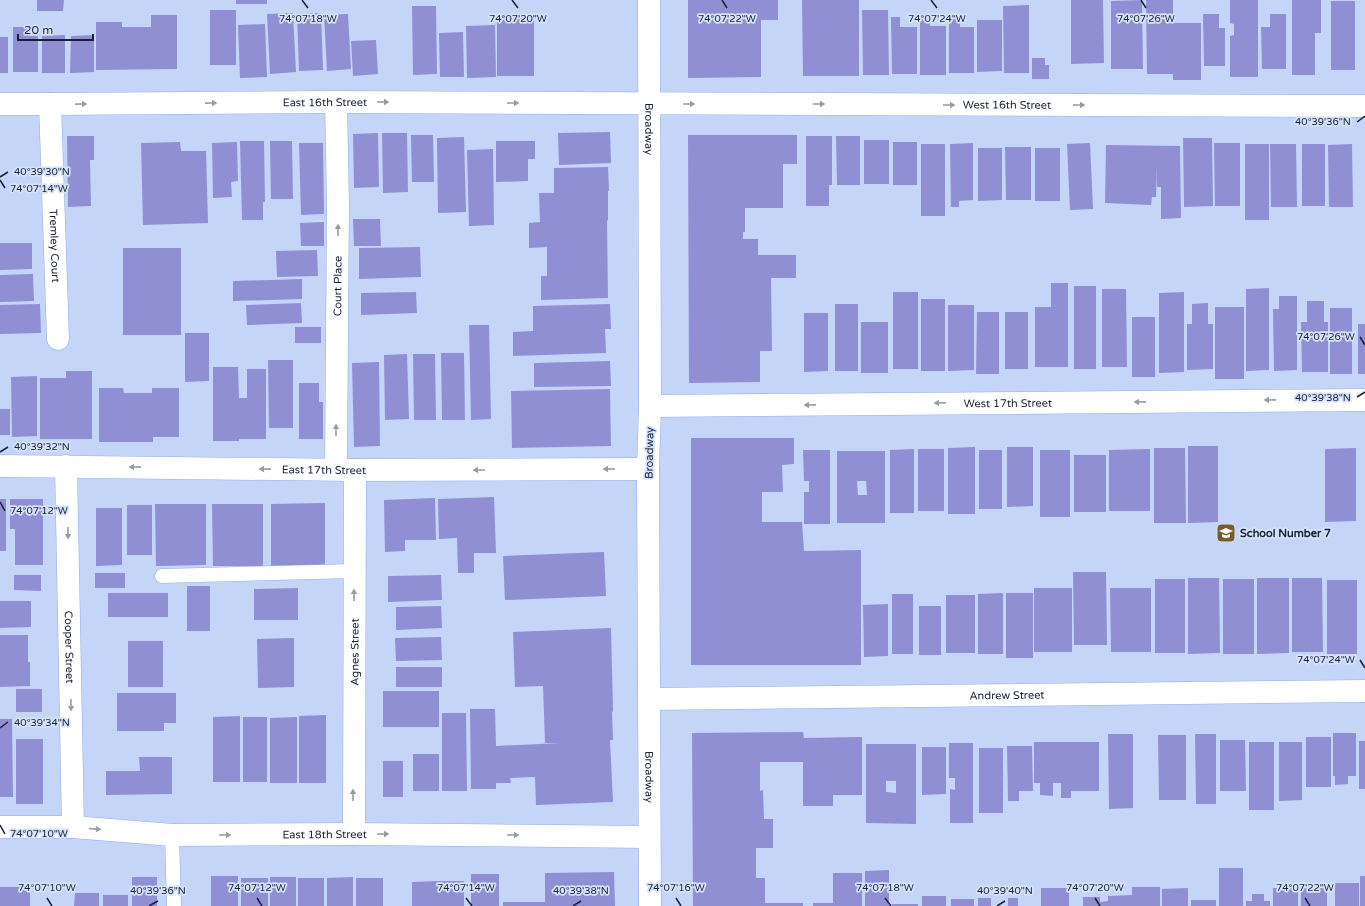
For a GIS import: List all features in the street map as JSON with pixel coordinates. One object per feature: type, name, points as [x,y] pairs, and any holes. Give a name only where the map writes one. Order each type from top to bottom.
[{"type":"street","name":"Broadway","points":[[649,0],[650,406],[648,469],[650,906]]},
{"type":"street","name":"East 16th Street","points":[[0,104],[336,102],[650,104]]},
{"type":"street","name":"Court Place","points":[[336,102],[346,470]]},
{"type":"street","name":"Tremley Court","points":[[50,104],[58,339]]},
{"type":"street","name":"West 16th Street","points":[[650,104],[1365,106]]},
{"type":"street","name":"West 17th Street","points":[[650,406],[1365,400]]},
{"type":"street","name":"East 17th Street","points":[[0,466],[346,470],[648,469]]},
{"type":"street","name":"Cooper Street","points":[[66,466],[73,827]]},
{"type":"street","name":"Agnes Street","points":[[346,470],[355,571],[354,834]]},
{"type":"street","name":"Andrew Street","points":[[650,699],[1365,691]]},
{"type":"street","name":"East 18th Street","points":[[0,827],[73,827],[172,835],[354,834],[649,837]]},
{"type":"lane","points":[[162,576],[355,571]]},
{"type":"lane","points":[[172,835],[174,906]]},
{"type":"building","points":[[37,0],[64,0],[63,11],[37,11]]},
{"type":"building","points":[[236,0],[267,0],[267,4],[236,4]]},
{"type":"building","points":[[688,0],[778,0],[778,20],[761,20],[761,77],[688,78]]},
{"type":"building","points":[[802,0],[859,0],[859,76],[803,76]]},
{"type":"building","points":[[1071,0],[1103,0],[1104,63],[1071,64]]},
{"type":"building","points":[[1142,0],[1143,69],[1111,69],[1111,1]]},
{"type":"building","points":[[1146,0],[1173,0],[1173,23],[1201,23],[1201,80],[1173,80],[1173,74],[1147,74]]},
{"type":"building","points":[[1230,0],[1258,0],[1258,77],[1230,77],[1230,36],[1234,35],[1234,24],[1230,23]]},
{"type":"building","points":[[1292,0],[1321,0],[1321,33],[1315,33],[1315,75],[1292,75]]},
{"type":"building","points":[[1331,1],[1355,1],[1355,70],[1331,70]]},
{"type":"building","points":[[1029,5],[1029,73],[1004,73],[1003,6]]},
{"type":"building","points":[[412,6],[436,6],[437,74],[413,75]]},
{"type":"building","points":[[210,10],[236,10],[236,65],[210,65]]},
{"type":"building","points":[[862,10],[888,10],[889,75],[863,75]]},
{"type":"building","points":[[293,13],[296,72],[270,74],[267,14]]},
{"type":"building","points":[[321,13],[323,70],[299,71],[297,14]]},
{"type":"building","points":[[348,14],[351,69],[327,71],[324,15]]},
{"type":"building","points":[[1203,14],[1219,14],[1219,28],[1225,28],[1225,66],[1204,66]]},
{"type":"building","points":[[1270,14],[1286,14],[1286,69],[1262,69],[1261,27],[1270,27]]},
{"type":"building","points":[[151,15],[177,15],[177,69],[96,70],[96,22],[122,22],[122,27],[151,27]]},
{"type":"building","points":[[497,15],[534,15],[534,76],[497,76]]},
{"type":"building","points":[[891,17],[900,17],[900,27],[917,27],[917,74],[892,74]]},
{"type":"building","points":[[949,17],[960,17],[960,27],[974,27],[974,73],[949,73]]},
{"type":"building","points":[[920,19],[930,19],[930,26],[946,26],[946,75],[920,75]]},
{"type":"building","points":[[977,20],[1002,20],[1002,71],[977,72]]},
{"type":"building","points":[[265,24],[267,77],[240,78],[238,25]]},
{"type":"building","points":[[495,25],[496,77],[467,78],[466,26]]},
{"type":"building","points":[[13,27],[30,27],[30,36],[38,36],[38,72],[13,72]]},
{"type":"building","points":[[463,32],[464,77],[440,77],[439,33]]},
{"type":"building","points":[[65,35],[65,73],[42,73],[42,36]]},
{"type":"building","points":[[94,35],[94,72],[70,73],[71,36]]},
{"type":"building","points":[[0,37],[8,37],[8,73],[0,73]]},
{"type":"building","points":[[376,40],[378,74],[353,76],[351,41]]},
{"type":"building","points":[[1032,58],[1045,58],[1045,65],[1049,65],[1049,79],[1032,79]]},
{"type":"building","points":[[610,132],[611,163],[559,165],[558,133]]},
{"type":"building","points":[[378,133],[379,187],[354,188],[353,134]]},
{"type":"building","points":[[382,133],[407,133],[408,192],[383,193]]},
{"type":"building","points":[[411,135],[433,135],[434,182],[412,182]]},
{"type":"building","points":[[688,135],[797,135],[797,164],[783,164],[783,208],[745,208],[745,232],[743,232],[743,239],[758,239],[758,255],[796,255],[796,278],[771,278],[772,351],[760,351],[760,382],[689,383]]},
{"type":"building","points":[[67,136],[94,136],[94,160],[90,160],[91,206],[68,207]]},
{"type":"building","points":[[806,136],[832,136],[832,185],[829,185],[829,206],[806,206]]},
{"type":"building","points":[[836,136],[860,136],[860,185],[837,185]]},
{"type":"building","points":[[464,137],[466,212],[438,213],[437,138]]},
{"type":"building","points":[[1183,138],[1212,138],[1213,206],[1184,207]]},
{"type":"building","points":[[864,140],[889,140],[889,184],[864,184]]},
{"type":"building","points":[[240,141],[264,141],[265,202],[263,202],[263,220],[242,220]]},
{"type":"building","points":[[270,141],[292,141],[293,199],[271,199]]},
{"type":"building","points":[[496,141],[535,141],[535,159],[528,159],[528,181],[496,182]]},
{"type":"building","points":[[180,142],[181,151],[206,151],[208,223],[143,225],[141,143]]},
{"type":"building","points":[[237,142],[238,181],[231,182],[232,197],[213,198],[212,143]]},
{"type":"building","points":[[893,142],[917,142],[917,185],[893,185]]},
{"type":"building","points":[[299,143],[323,143],[324,214],[301,215]]},
{"type":"building","points":[[973,143],[973,200],[959,201],[959,207],[951,207],[950,144]]},
{"type":"building","points":[[1090,143],[1093,209],[1070,210],[1067,144]]},
{"type":"building","points":[[1214,143],[1240,143],[1240,206],[1215,206]]},
{"type":"building","points":[[921,144],[945,144],[945,216],[921,216]]},
{"type":"building","points":[[1245,144],[1269,144],[1269,220],[1245,220]]},
{"type":"building","points":[[1270,144],[1296,144],[1297,207],[1271,207]]},
{"type":"building","points":[[1302,144],[1325,144],[1325,206],[1302,206]]},
{"type":"building","points":[[1352,144],[1353,207],[1329,207],[1328,145]]},
{"type":"building","points":[[1106,145],[1180,146],[1181,218],[1161,219],[1161,187],[1157,187],[1157,166],[1156,197],[1152,197],[1151,205],[1105,203]]},
{"type":"building","points":[[1005,147],[1031,147],[1031,200],[1006,200]]},
{"type":"building","points":[[978,148],[1002,148],[1002,200],[978,201]]},
{"type":"building","points":[[1035,148],[1060,148],[1060,201],[1035,201]]},
{"type":"building","points":[[493,149],[494,225],[469,226],[467,150]]},
{"type":"building","points":[[608,167],[608,298],[541,300],[541,276],[547,276],[547,247],[529,248],[529,223],[540,222],[539,193],[554,193],[554,168]]},
{"type":"building","points":[[353,219],[380,219],[381,246],[354,246]]},
{"type":"building","points":[[324,222],[324,246],[301,246],[300,223]]},
{"type":"building","points":[[0,243],[32,243],[32,269],[0,270]]},
{"type":"building","points":[[420,247],[421,277],[359,279],[359,248]]},
{"type":"building","points":[[123,248],[181,248],[181,335],[123,335]]},
{"type":"building","points":[[317,250],[318,276],[277,277],[276,251]]},
{"type":"building","points":[[33,274],[34,301],[0,302],[0,275]]},
{"type":"building","points":[[302,279],[302,299],[233,301],[233,281]]},
{"type":"building","points":[[1051,283],[1068,283],[1068,367],[1035,367],[1035,307],[1051,307]]},
{"type":"building","points":[[1074,286],[1096,286],[1096,369],[1074,369]]},
{"type":"building","points":[[1269,288],[1269,370],[1246,371],[1246,289]]},
{"type":"building","points":[[1102,289],[1126,289],[1127,367],[1102,367]]},
{"type":"building","points":[[416,292],[417,313],[361,315],[361,293]]},
{"type":"building","points":[[893,292],[918,292],[918,369],[893,369]]},
{"type":"building","points":[[1184,292],[1184,372],[1159,373],[1159,293]]},
{"type":"building","points":[[1279,296],[1297,296],[1297,370],[1274,371],[1273,309],[1279,309]]},
{"type":"building","points":[[921,299],[945,299],[945,371],[921,371]]},
{"type":"building","points":[[1307,301],[1324,301],[1324,322],[1328,322],[1328,372],[1302,372],[1301,322],[1307,322]]},
{"type":"building","points":[[301,303],[302,323],[247,325],[246,305]]},
{"type":"building","points":[[1208,303],[1208,324],[1213,324],[1213,369],[1187,370],[1187,324],[1192,324],[1192,304]]},
{"type":"building","points":[[40,304],[41,333],[0,334],[0,305]]},
{"type":"building","points":[[610,304],[611,329],[605,329],[606,353],[513,356],[513,332],[533,331],[533,306]]},
{"type":"building","points":[[835,304],[858,304],[858,371],[835,371]]},
{"type":"building","points":[[948,305],[974,305],[974,370],[948,371]]},
{"type":"building","points":[[1215,307],[1244,307],[1244,379],[1215,379]]},
{"type":"building","points":[[1330,308],[1352,308],[1352,374],[1330,374]]},
{"type":"building","points":[[977,312],[999,312],[999,374],[976,374]]},
{"type":"building","points":[[1005,312],[1028,312],[1028,369],[1005,369]]},
{"type":"building","points":[[804,313],[828,313],[828,371],[804,372]]},
{"type":"building","points":[[1132,317],[1155,317],[1155,377],[1132,377]]},
{"type":"building","points":[[861,322],[888,322],[888,373],[861,373]]},
{"type":"building","points":[[1358,324],[1365,324],[1365,374],[1358,374]]},
{"type":"building","points":[[469,325],[489,325],[491,419],[471,420]]},
{"type":"building","points":[[295,327],[321,327],[321,343],[295,343]]},
{"type":"building","points":[[185,333],[209,333],[209,381],[185,382]]},
{"type":"building","points":[[441,353],[464,353],[465,420],[442,420]]},
{"type":"building","points":[[407,354],[409,419],[385,420],[384,355]]},
{"type":"building","points":[[413,354],[435,354],[436,420],[414,420]]},
{"type":"building","points":[[268,360],[293,360],[293,428],[269,428]]},
{"type":"building","points":[[610,361],[611,386],[534,387],[534,363]]},
{"type":"building","points":[[379,362],[380,446],[354,447],[352,363]]},
{"type":"building","points":[[213,367],[238,367],[239,398],[247,398],[247,369],[266,369],[266,439],[213,441]]},
{"type":"building","points":[[66,371],[92,371],[92,439],[40,439],[40,378],[66,378]]},
{"type":"building","points":[[37,376],[37,436],[12,437],[11,377]]},
{"type":"building","points":[[299,383],[319,383],[319,402],[323,402],[323,439],[299,439]]},
{"type":"building","points":[[99,388],[123,388],[124,393],[152,393],[152,388],[179,388],[179,437],[153,437],[153,442],[99,442]]},
{"type":"building","points":[[610,389],[611,446],[512,448],[511,391]]},
{"type":"building","points":[[0,409],[10,409],[10,435],[0,435]]},
{"type":"building","points":[[691,438],[794,438],[794,464],[782,465],[783,492],[762,492],[762,522],[802,522],[804,551],[861,550],[861,665],[691,665]]},
{"type":"building","points":[[1188,446],[1218,446],[1218,522],[1188,523]]},
{"type":"building","points":[[975,447],[975,514],[948,514],[948,448]]},
{"type":"building","points":[[1007,447],[1033,447],[1033,506],[1007,507]]},
{"type":"building","points":[[1154,448],[1185,448],[1186,523],[1154,523]]},
{"type":"building","points":[[1356,448],[1356,521],[1325,522],[1325,449]]},
{"type":"building","points":[[914,449],[914,513],[890,513],[890,450]]},
{"type":"building","points":[[918,449],[944,449],[944,511],[918,511]]},
{"type":"building","points":[[1150,449],[1150,511],[1109,511],[1109,450]]},
{"type":"building","points":[[803,450],[830,450],[830,524],[804,524],[804,492],[809,492],[809,481],[804,481]]},
{"type":"building","points":[[979,450],[1002,450],[1002,509],[979,509]]},
{"type":"building","points":[[1040,450],[1070,450],[1070,517],[1040,517]]},
{"type":"building","points":[[837,451],[885,451],[885,523],[837,523]],"holes":[[[857,481],[866,481],[867,495],[858,495]]]},
{"type":"building","points":[[1074,455],[1106,455],[1106,512],[1074,512]]},
{"type":"building","points":[[494,497],[496,553],[474,553],[474,573],[458,573],[457,538],[439,539],[438,499]]},
{"type":"building","points":[[435,498],[436,540],[405,540],[405,551],[385,552],[384,500]]},
{"type":"building","points":[[0,499],[6,499],[6,551],[0,551]]},
{"type":"building","points":[[10,499],[43,499],[43,565],[15,565],[15,529],[10,529]]},
{"type":"building","points":[[325,503],[325,566],[271,567],[271,504]]},
{"type":"building","points":[[155,504],[206,504],[206,565],[156,566]]},
{"type":"building","points":[[212,504],[263,504],[263,566],[213,566]]},
{"type":"building","points":[[127,505],[152,505],[152,555],[127,555]]},
{"type":"building","points":[[96,508],[122,508],[122,565],[96,566]]},
{"type":"building","points":[[604,552],[606,596],[505,600],[503,556]]},
{"type":"building","points":[[1073,572],[1106,572],[1107,645],[1074,645]]},
{"type":"building","points":[[95,573],[125,573],[125,588],[95,588]]},
{"type":"building","points":[[14,575],[41,575],[41,591],[14,590]]},
{"type":"building","points":[[441,575],[442,600],[388,602],[388,576]]},
{"type":"building","points":[[1188,578],[1219,578],[1220,653],[1188,654]]},
{"type":"building","points":[[1257,578],[1289,578],[1289,653],[1257,654]]},
{"type":"building","points":[[1292,578],[1322,578],[1323,652],[1292,652]]},
{"type":"building","points":[[1155,579],[1185,579],[1185,653],[1155,653]]},
{"type":"building","points":[[1223,579],[1254,579],[1254,654],[1223,654]]},
{"type":"building","points":[[1327,580],[1357,580],[1357,654],[1327,654]]},
{"type":"building","points":[[187,586],[210,586],[210,631],[187,631]]},
{"type":"building","points":[[298,588],[298,620],[254,620],[254,589]]},
{"type":"building","points":[[1034,588],[1072,588],[1072,652],[1034,652]]},
{"type":"building","points":[[1110,588],[1151,588],[1151,652],[1111,652]]},
{"type":"building","points":[[108,593],[168,593],[168,617],[108,617]]},
{"type":"building","points":[[1003,593],[1003,654],[978,654],[978,594]]},
{"type":"building","points":[[1006,593],[1033,593],[1033,658],[1006,658]]},
{"type":"building","points":[[892,594],[913,594],[913,654],[892,654]]},
{"type":"building","points":[[946,595],[975,595],[975,653],[946,653]]},
{"type":"building","points":[[0,601],[31,601],[31,627],[0,628]]},
{"type":"building","points":[[888,604],[888,656],[864,657],[863,605]]},
{"type":"building","points":[[441,606],[442,628],[396,630],[396,607]]},
{"type":"building","points":[[919,606],[941,606],[941,655],[919,655]]},
{"type":"building","points":[[611,628],[613,740],[610,740],[613,802],[536,805],[535,777],[510,778],[511,783],[496,783],[496,789],[471,789],[470,709],[495,709],[496,746],[561,743],[545,743],[543,686],[515,687],[513,632]]},
{"type":"building","points":[[0,635],[28,635],[30,686],[0,687]]},
{"type":"building","points":[[441,637],[442,660],[396,661],[395,638]]},
{"type":"building","points":[[294,638],[294,687],[258,688],[257,639]]},
{"type":"building","points":[[128,641],[163,641],[163,687],[128,687]]},
{"type":"building","points":[[396,667],[442,667],[442,687],[396,687]]},
{"type":"building","points":[[16,689],[42,689],[42,712],[16,712]]},
{"type":"building","points":[[383,691],[439,691],[439,727],[383,727]]},
{"type":"building","points":[[117,693],[176,693],[176,723],[164,723],[164,731],[117,731]]},
{"type":"building","points":[[442,713],[466,713],[467,791],[442,791]]},
{"type":"building","points":[[326,715],[326,783],[299,783],[299,716]]},
{"type":"building","points":[[240,716],[240,782],[213,782],[213,717]]},
{"type":"building","points":[[243,717],[267,717],[267,782],[243,782]]},
{"type":"building","points":[[297,717],[297,783],[270,783],[270,718]]},
{"type":"building","points":[[0,719],[12,719],[13,797],[0,797]]},
{"type":"building","points":[[803,732],[804,738],[862,737],[862,795],[833,795],[833,806],[803,806],[803,762],[760,762],[760,791],[763,790],[764,819],[773,819],[773,848],[756,848],[756,878],[765,878],[765,903],[803,903],[803,906],[693,906],[692,733]]},
{"type":"building","points":[[1333,733],[1356,733],[1356,776],[1348,776],[1348,784],[1335,785],[1335,776],[1333,776]]},
{"type":"building","points":[[1108,734],[1133,734],[1133,808],[1109,809]]},
{"type":"building","points":[[1195,734],[1216,734],[1216,804],[1196,804]]},
{"type":"building","points":[[1158,735],[1186,735],[1186,800],[1159,800]]},
{"type":"building","points":[[1306,737],[1331,737],[1331,787],[1306,787]]},
{"type":"building","points":[[16,739],[43,739],[43,804],[16,804]]},
{"type":"building","points":[[1220,740],[1245,740],[1246,791],[1220,791]]},
{"type":"building","points":[[1359,741],[1365,741],[1365,789],[1359,789]]},
{"type":"building","points":[[1034,742],[1099,742],[1099,791],[1071,791],[1071,798],[1061,798],[1061,783],[1053,783],[1053,796],[1040,795],[1040,783],[1034,783]]},
{"type":"building","points":[[1249,742],[1274,742],[1274,810],[1249,810]]},
{"type":"building","points":[[1279,742],[1302,742],[1302,800],[1279,801]]},
{"type":"building","points":[[949,743],[973,743],[973,823],[950,823],[950,789],[955,790],[955,778],[949,778]]},
{"type":"building","points":[[866,744],[916,744],[916,824],[866,823]],"holes":[[[886,781],[896,781],[896,793],[886,792]]]},
{"type":"building","points":[[1007,746],[1032,746],[1033,791],[1019,791],[1019,801],[1008,801]]},
{"type":"building","points":[[922,747],[946,747],[946,794],[922,795]]},
{"type":"building","points":[[979,748],[1003,748],[1003,813],[979,813]]},
{"type":"building","points":[[413,754],[439,754],[439,791],[413,791]]},
{"type":"building","points":[[139,757],[172,757],[172,794],[106,795],[106,771],[140,771]]},
{"type":"building","points":[[383,761],[403,761],[403,797],[383,797]]},
{"type":"building","points":[[1219,868],[1243,868],[1243,906],[1219,906]]},
{"type":"building","points":[[889,870],[889,906],[865,906],[865,871]]},
{"type":"building","points":[[614,872],[615,906],[503,906],[503,902],[545,902],[545,873]]},
{"type":"building","points":[[833,873],[862,873],[862,906],[813,906],[813,903],[833,903]]},
{"type":"building","points":[[471,874],[499,874],[499,906],[471,906]]},
{"type":"building","points":[[211,876],[238,876],[238,906],[211,906]]},
{"type":"building","points":[[1360,876],[1365,876],[1365,906],[1360,906]]},
{"type":"building","points":[[132,877],[157,877],[157,906],[132,906]]},
{"type":"building","points":[[270,877],[296,877],[296,906],[270,906]]},
{"type":"building","points":[[353,877],[353,906],[327,906],[327,878]]},
{"type":"building","points":[[241,878],[268,878],[268,906],[241,906]]},
{"type":"building","points":[[298,878],[324,878],[324,906],[298,906]]},
{"type":"building","points":[[356,878],[383,878],[383,906],[356,906]]},
{"type":"building","points":[[464,881],[464,906],[412,906],[412,882]]},
{"type":"building","points":[[1335,883],[1359,883],[1359,906],[1335,906]]},
{"type":"building","points":[[0,887],[30,887],[30,906],[0,906]]},
{"type":"building","points":[[1132,887],[1160,887],[1160,906],[1083,906],[1083,897],[1100,897],[1100,902],[1108,901],[1108,896],[1132,895]]},
{"type":"building","points":[[1041,888],[1069,888],[1069,906],[1041,906]]},
{"type":"building","points":[[1188,888],[1188,906],[1162,906],[1162,889]]},
{"type":"building","points":[[1273,888],[1298,888],[1298,906],[1273,906]]},
{"type":"building","points":[[1301,888],[1327,888],[1327,906],[1301,906]]},
{"type":"building","points":[[75,893],[99,893],[99,906],[74,906]]},
{"type":"building","points":[[1252,894],[1264,894],[1264,901],[1270,901],[1270,906],[1246,906],[1246,901],[1252,901]]},
{"type":"building","points":[[103,895],[128,895],[128,906],[103,906]]},
{"type":"building","points":[[922,896],[946,896],[946,906],[922,906]]},
{"type":"building","points":[[978,898],[991,898],[991,906],[978,906]]},
{"type":"building","points":[[1008,898],[1018,898],[1018,906],[1008,906]]},
{"type":"building","points":[[951,899],[974,899],[974,906],[951,906]]},
{"type":"building","points":[[1191,900],[1216,900],[1216,906],[1191,906]]},
{"type":"building","points":[[892,904],[918,904],[918,906],[892,906]]},
{"type":"place","name":"School Number 7","points":[[1226,533]]}]
